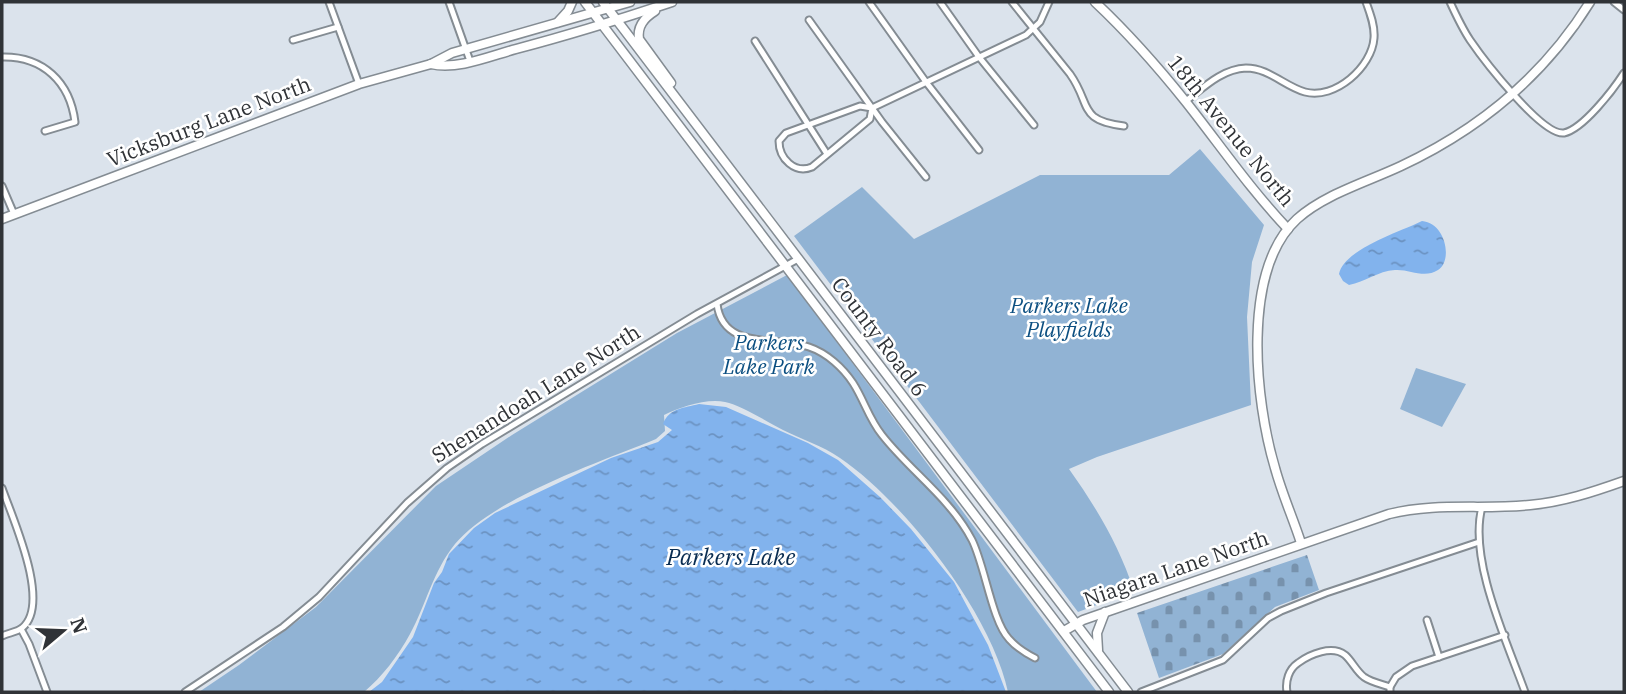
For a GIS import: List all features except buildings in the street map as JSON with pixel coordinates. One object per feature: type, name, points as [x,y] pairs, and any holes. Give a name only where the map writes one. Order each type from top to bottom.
[{"type":"main road","points":[[555,24],[568,11],[572,2]]},
{"type":"main road","name":"County Road 6","points":[[585,2],[1109,692]]},
{"type":"main road","name":"Vicksburg Lane North","points":[[2,219],[359,84],[431,64],[446,55],[593,13],[606,5],[630,2]]},
{"type":"main road","name":"Vicksburg Lane North","points":[[431,64],[441,66],[470,61],[602,25],[671,2]]},
{"type":"main road","points":[[671,2],[645,17],[638,33],[642,44],[674,87],[680,104]]},
{"type":"main road","name":"18th Avenue North","points":[[1096,2],[1155,64],[1241,176],[1288,229],[1278,242],[1266,272],[1259,334],[1259,367],[1261,399],[1274,464],[1301,543]]},
{"type":"main road","points":[[1288,229],[1298,218],[1323,201],[1437,149],[1465,133],[1514,94],[1560,46],[1590,2]]},
{"type":"main road","name":"County Road 6","points":[[606,5],[1128,692]]},
{"type":"main road","points":[[1483,506],[1551,502],[1624,481]]},
{"type":"main road","name":"Niagara Lane North","points":[[1064,631],[1076,623],[1105,612],[1301,543],[1406,510],[1434,506],[1483,506]]},
{"type":"main road","points":[[1099,654],[1097,633],[1105,612]]},
{"type":"street","points":[[328,2],[359,84]]},
{"type":"street","points":[[449,2],[470,61]]},
{"type":"street","points":[[869,2],[979,150]]},
{"type":"street","points":[[940,2],[979,57],[1034,125]]},
{"type":"street","points":[[1012,2],[1075,82],[1092,117],[1108,124],[1124,126]]},
{"type":"street","points":[[872,108],[870,119],[807,169],[794,168],[780,152],[779,141],[786,133],[860,106],[872,108],[1034,29],[1041,22],[1049,2]]},
{"type":"street","points":[[1186,101],[1216,78],[1244,68],[1265,71],[1307,93],[1330,91],[1340,86],[1366,62],[1372,52],[1373,24],[1366,2]]},
{"type":"street","points":[[1450,2],[1469,39],[1514,94],[1544,126],[1557,133],[1578,125],[1603,100],[1624,73]]},
{"type":"street","points":[[1614,2],[1624,10]]},
{"type":"street","points":[[810,20],[872,108],[926,177]]},
{"type":"street","points":[[293,40],[338,27]]},
{"type":"street","points":[[755,41],[827,155]]},
{"type":"street","points":[[2,57],[26,59],[39,64],[61,82],[68,94],[75,122],[45,131]]},
{"type":"street","points":[[2,186],[14,214]]},
{"type":"street","name":"Shenandoah Lane North","points":[[185,692],[268,638],[319,597],[407,503],[446,468],[717,304],[798,259]]},
{"type":"street","points":[[717,304],[721,319],[736,335],[751,340],[810,347],[840,366],[852,381],[880,433],[961,522],[981,560],[1000,625],[1008,638],[1035,658]]},
{"type":"street","points":[[2,488],[5,506],[32,574],[32,605],[29,618],[21,629],[2,636]]},
{"type":"street","points":[[1483,506],[1479,520],[1479,542],[1485,573],[1525,692]]},
{"type":"street","points":[[1141,692],[1223,660],[1268,618],[1281,611],[1326,593],[1479,542]]},
{"type":"street","points":[[1427,620],[1439,657]]},
{"type":"street","points":[[21,629],[47,692]]},
{"type":"street","points":[[1287,692],[1286,685],[1294,666],[1304,659],[1329,650],[1345,655],[1368,680],[1390,690],[1402,671],[1504,635]]},
{"type":"green space","name":"Parkers Lake Playfields","points":[[1200,149],[1264,225],[1252,262],[1247,317],[1251,405],[1069,469],[1106,527],[1134,591],[1078,612],[794,236],[862,187],[914,239],[1040,175],[1169,175]]},
{"type":"green space","name":"Parkers Lake Park","points":[[787,275],[1097,692],[1008,692],[999,662],[965,596],[918,531],[891,502],[865,478],[819,446],[739,407],[710,401],[664,415],[665,431],[656,439],[577,470],[521,496],[473,527],[447,554],[416,623],[400,650],[364,692],[199,692],[316,607],[436,486],[512,435],[677,333]]},
{"type":"green space","points":[[1416,368],[1466,384],[1442,427],[1400,409]]},
{"type":"green space","points":[[1307,555],[1319,590],[1275,607],[1223,654],[1159,678],[1137,613]]},
{"type":"water","points":[[1422,221],[1437,228],[1445,243],[1445,259],[1438,270],[1422,274],[1395,270],[1349,285],[1343,281],[1339,274],[1351,257],[1374,242]]},
{"type":"water","name":"Parkers Lake","points":[[699,404],[726,407],[808,443],[838,460],[880,497],[911,529],[954,582],[988,645],[1006,692],[369,692],[382,682],[413,637],[434,583],[449,554],[474,528],[495,513],[611,458],[658,442],[672,430],[663,424],[669,415]]}]
